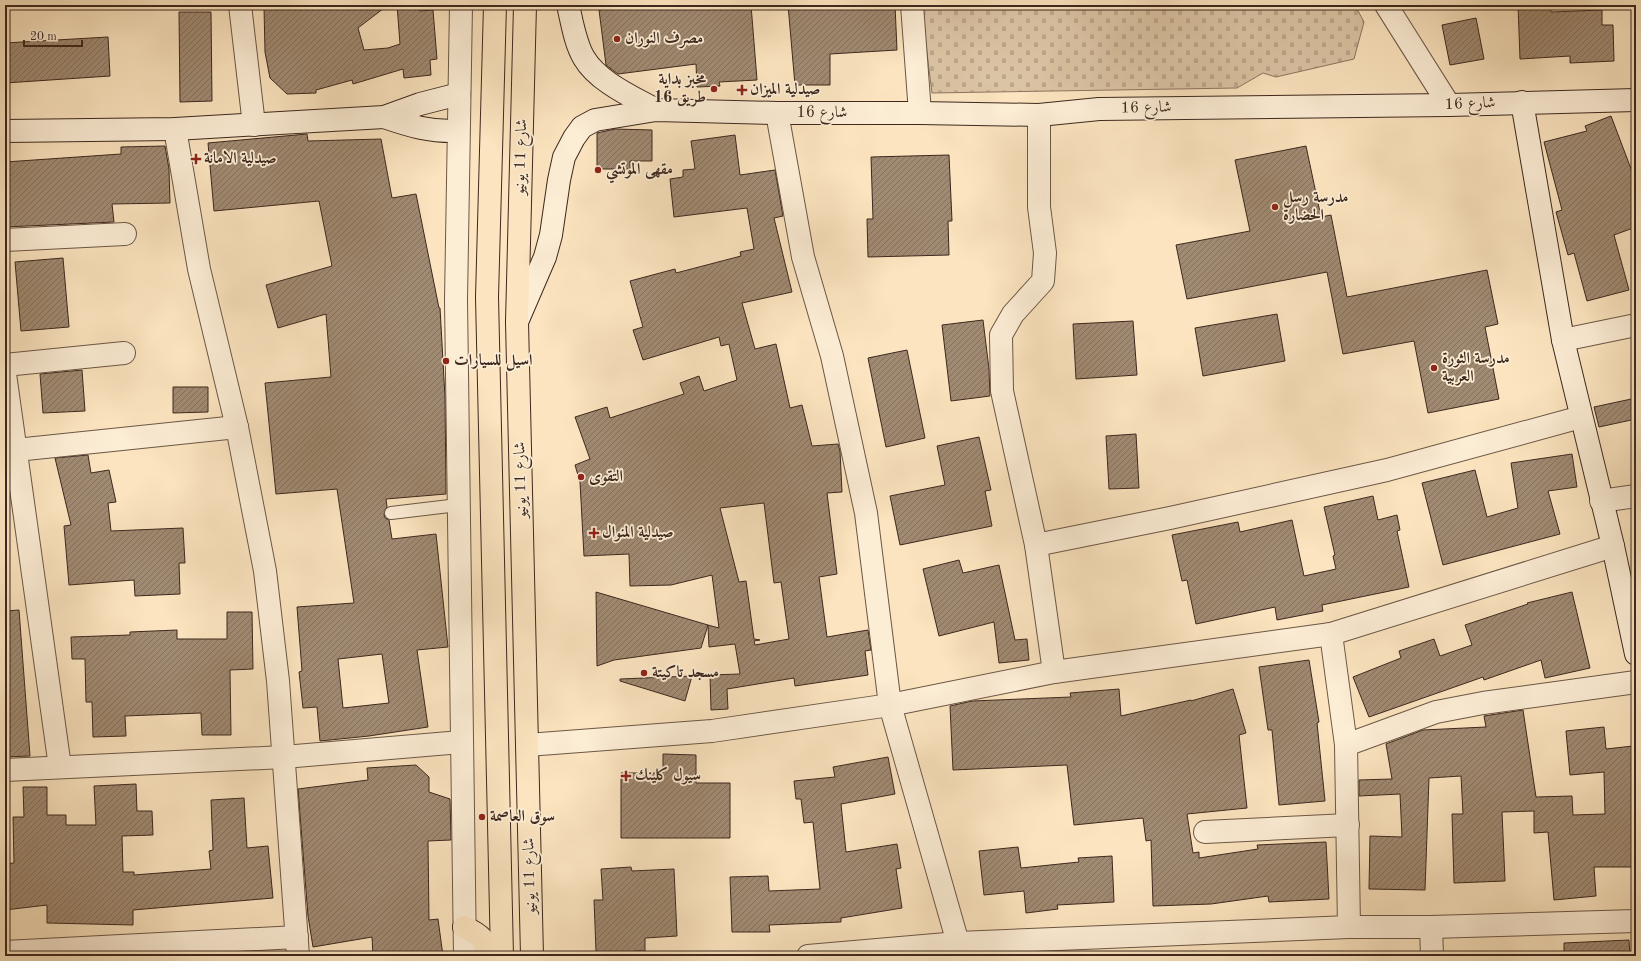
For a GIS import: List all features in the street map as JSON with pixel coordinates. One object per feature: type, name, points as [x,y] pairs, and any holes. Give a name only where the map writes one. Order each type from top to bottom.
[{"type":"highway","name":"شارع 11 يونيو","points":[[495,5],[487,298],[502,956]]},
{"type":"highway","name":"شارع 11 يونيو","points":[[525,5],[517,322],[532,956]]},
{"type":"highway","points":[[464,927],[475,932],[484,939],[490,956]]},
{"type":"street","points":[[240,5],[254,125]]},
{"type":"street","points":[[461,5],[456,300],[465,956]]},
{"type":"street","points":[[568,5],[584,58],[593,71],[606,81],[656,110]]},
{"type":"street","points":[[912,5],[920,113]]},
{"type":"street","points":[[1386,5],[1449,105]]},
{"type":"street","points":[[5,131],[175,129],[384,117],[420,104],[459,94]]},
{"type":"street","name":"شارع 16","points":[[517,322],[544,257],[555,213],[559,180],[564,158],[574,138],[582,127],[595,120],[656,110],[778,113],[1039,115],[1106,109],[1449,105],[1636,100]]},
{"type":"street","points":[[1522,102],[1563,340],[1613,546],[1636,654]]},
{"type":"street","points":[[778,113],[803,257],[832,356],[866,513],[890,705],[958,943]]},
{"type":"street","points":[[1039,115],[1039,207],[1045,253],[1043,281],[1014,314],[1001,335],[1002,391],[1036,545],[1054,672]]},
{"type":"street","points":[[384,117],[401,123],[438,131],[458,131]]},
{"type":"street","points":[[5,952],[298,946],[277,666],[265,571],[237,427],[199,268],[175,129]]},
{"type":"street","points":[[5,240],[125,234]]},
{"type":"street","points":[[1563,340],[1636,325]]},
{"type":"street","points":[[5,366],[124,353]]},
{"type":"street","points":[[5,374],[60,767]]},
{"type":"street","points":[[1036,545],[1170,518],[1387,470],[1581,416]]},
{"type":"street","points":[[16,450],[237,427]]},
{"type":"street","points":[[1601,501],[1636,496]]},
{"type":"street","points":[[527,745],[712,731],[890,705],[1054,672],[1331,634],[1613,546]]},
{"type":"street","points":[[1331,634],[1346,745],[1349,927]]},
{"type":"street","points":[[1346,745],[1436,712],[1483,703],[1636,682]]},
{"type":"street","points":[[5,770],[284,757],[461,742]]},
{"type":"street","points":[[1204,832],[1348,825]]},
{"type":"street","points":[[808,956],[958,943],[1349,927],[1431,927],[1636,921]]},
{"type":"street","points":[[1431,927],[1432,956]]},
{"type":"lane","points":[[391,512],[458,505]]},
{"type":"green space","points":[[921,5],[1355,5],[1364,22],[1354,59],[1276,77],[1263,73],[1237,88],[932,93]]},
{"type":"building","points":[[388,5],[358,28],[364,50],[388,48],[400,44],[397,5],[420,5],[420,11],[433,10],[437,59],[430,60],[431,75],[404,78],[403,69],[353,84],[352,80],[316,90],[316,93],[287,94],[270,78],[265,52],[264,7]]},
{"type":"building","points":[[637,5],[751,5],[757,80],[719,82],[720,86],[697,87],[696,64],[618,74],[606,65],[599,10]]},
{"type":"building","points":[[788,5],[895,5],[897,50],[830,54],[830,85],[795,85]]},
{"type":"building","points":[[1518,5],[1550,5],[1551,12],[1602,10],[1602,25],[1613,25],[1614,61],[1570,63],[1570,56],[1520,59]]},
{"type":"building","points":[[179,12],[211,12],[212,101],[180,102]]},
{"type":"building","points":[[1476,18],[1484,59],[1450,65],[1442,25]]},
{"type":"building","points":[[108,37],[110,76],[5,83],[5,43]]},
{"type":"building","points":[[1611,116],[1636,182],[1636,227],[1614,235],[1629,290],[1587,301],[1574,253],[1568,255],[1556,212],[1562,210],[1544,142],[1587,131],[1585,126]]},
{"type":"building","points":[[615,129],[652,130],[652,161],[630,161],[630,169],[597,169],[597,133]]},
{"type":"building","points":[[307,134],[308,141],[381,139],[392,198],[416,194],[440,308],[445,397],[446,494],[386,499],[387,507],[384,514],[385,518],[389,520],[392,539],[436,534],[448,647],[417,650],[428,727],[369,736],[320,741],[317,707],[303,708],[299,672],[302,671],[297,607],[354,603],[337,489],[276,494],[265,383],[331,377],[326,314],[278,328],[266,285],[332,266],[319,201],[214,211],[208,143]],"holes":[[[382,654],[389,703],[343,708],[338,659]]]},
{"type":"building","points":[[735,135],[740,175],[775,170],[783,216],[774,218],[792,292],[742,303],[755,349],[776,344],[790,408],[802,405],[812,446],[838,444],[840,451],[842,492],[827,493],[837,574],[819,577],[827,637],[868,630],[871,650],[865,651],[868,675],[795,686],[794,678],[727,689],[728,709],[711,710],[710,675],[740,674],[735,644],[709,647],[708,625],[719,628],[712,575],[671,585],[630,586],[629,554],[584,556],[580,482],[575,465],[590,459],[575,417],[607,407],[610,418],[684,394],[680,383],[699,376],[704,391],[737,380],[729,344],[721,346],[719,337],[643,360],[633,330],[643,327],[630,281],[675,269],[676,273],[741,256],[740,252],[754,249],[747,208],[674,217],[670,179],[683,177],[683,170],[695,169],[691,141]],"holes":[[[764,503],[774,583],[781,582],[789,639],[755,645],[754,641],[760,640],[754,639],[746,581],[739,582],[720,508]]]},
{"type":"building","points":[[165,146],[169,169],[170,203],[112,204],[114,222],[5,227],[5,162],[121,154],[121,147]]},
{"type":"building","points":[[1306,146],[1321,217],[1331,215],[1347,297],[1487,270],[1498,324],[1485,327],[1499,399],[1428,413],[1414,341],[1343,354],[1327,272],[1187,299],[1176,245],[1250,231],[1235,160]]},
{"type":"building","points":[[949,155],[952,221],[948,221],[949,255],[868,257],[867,219],[873,219],[871,157]]},
{"type":"building","points":[[63,258],[69,327],[21,331],[15,262]]},
{"type":"building","points":[[1277,314],[1285,361],[1203,376],[1195,328]]},
{"type":"building","points":[[983,320],[989,369],[990,396],[951,401],[942,325]]},
{"type":"building","points":[[1133,321],[1137,375],[1076,379],[1073,324]]},
{"type":"building","points":[[907,350],[925,438],[886,447],[868,358]]},
{"type":"building","points":[[82,370],[85,411],[43,413],[40,374]]},
{"type":"building","points":[[173,387],[208,387],[208,412],[173,413]]},
{"type":"building","points":[[1636,398],[1636,419],[1599,427],[1594,407]]},
{"type":"building","points":[[1136,434],[1139,488],[1109,489],[1106,436]]},
{"type":"building","points":[[979,437],[991,490],[985,491],[992,526],[900,545],[890,496],[945,485],[937,446]]},
{"type":"building","points":[[1572,454],[1577,487],[1548,491],[1560,534],[1443,565],[1422,483],[1475,470],[1487,517],[1518,508],[1511,463]]},
{"type":"building","points":[[88,455],[91,473],[109,470],[116,502],[108,503],[111,531],[183,528],[185,563],[179,563],[180,594],[135,596],[134,580],[69,585],[64,526],[71,525],[55,458]]},
{"type":"building","points":[[1373,496],[1378,520],[1397,515],[1400,530],[1397,531],[1409,587],[1322,605],[1323,611],[1277,620],[1275,607],[1196,624],[1187,580],[1182,581],[1172,535],[1238,522],[1240,532],[1292,520],[1304,576],[1336,569],[1333,556],[1335,555],[1324,507]]},
{"type":"building","points":[[959,560],[963,573],[999,565],[1015,640],[1027,639],[1029,660],[999,663],[994,622],[939,636],[923,569]]},
{"type":"building","points":[[596,592],[708,625],[701,648],[614,660],[597,666]]},
{"type":"building","points":[[1572,592],[1590,668],[1545,678],[1541,660],[1484,680],[1483,677],[1369,717],[1353,677],[1401,658],[1399,651],[1434,639],[1440,656],[1472,645],[1465,625],[1528,604],[1527,603]]},
{"type":"building","points":[[19,610],[30,756],[5,757],[5,611]]},
{"type":"building","points":[[227,612],[252,612],[253,669],[230,670],[231,735],[202,735],[201,713],[125,716],[126,736],[93,737],[92,702],[86,702],[85,659],[72,659],[71,637],[130,635],[130,632],[177,630],[177,639],[227,639]]},
{"type":"building","points":[[1309,660],[1319,722],[1317,723],[1325,801],[1279,805],[1272,730],[1268,730],[1259,667]]},
{"type":"building","points":[[692,676],[685,701],[620,681],[620,679]]},
{"type":"building","points":[[1119,689],[1121,716],[1191,701],[1233,689],[1246,733],[1239,735],[1247,808],[1187,814],[1193,853],[1199,852],[1199,858],[1258,849],[1257,845],[1326,842],[1329,899],[1269,902],[1268,896],[1211,904],[1153,906],[1151,840],[1146,841],[1143,818],[1074,825],[1067,765],[953,770],[950,706],[972,701],[1071,697],[1070,693]]},
{"type":"building","points":[[1523,710],[1536,797],[1572,796],[1573,815],[1605,814],[1604,772],[1570,775],[1566,731],[1604,727],[1606,749],[1633,746],[1636,778],[1636,867],[1594,867],[1596,896],[1554,900],[1548,832],[1534,833],[1534,811],[1502,812],[1505,881],[1454,883],[1452,814],[1463,814],[1461,776],[1429,778],[1425,890],[1369,889],[1370,836],[1402,837],[1400,794],[1359,796],[1359,780],[1392,779],[1386,744],[1423,730],[1486,727],[1484,716]]},
{"type":"building","points":[[663,754],[696,755],[696,783],[730,783],[730,838],[621,838],[621,773],[663,773]]},
{"type":"building","points":[[888,757],[895,794],[841,804],[846,852],[897,844],[901,868],[896,869],[902,908],[841,918],[841,922],[769,925],[770,932],[732,932],[730,877],[768,876],[769,891],[820,889],[813,822],[804,823],[801,799],[796,799],[794,781],[835,777],[833,767]]},
{"type":"building","points":[[416,765],[429,777],[429,792],[450,799],[451,840],[428,841],[429,920],[438,919],[443,956],[373,956],[372,937],[313,947],[308,916],[298,789],[368,780],[367,768]]},
{"type":"building","points":[[136,784],[137,811],[152,811],[153,835],[122,836],[123,872],[134,872],[134,875],[211,869],[209,851],[213,850],[211,800],[244,798],[247,848],[268,846],[273,898],[133,910],[133,925],[47,923],[47,905],[5,910],[5,864],[14,863],[13,817],[24,817],[23,787],[47,787],[47,815],[66,815],[66,825],[96,825],[94,786]]},
{"type":"building","points":[[1018,847],[1021,868],[1079,862],[1078,858],[1112,856],[1114,902],[1057,905],[1058,909],[1026,913],[1024,891],[984,895],[979,851]]},
{"type":"building","points":[[631,867],[632,871],[674,869],[677,936],[645,938],[645,951],[635,951],[635,956],[600,956],[596,951],[594,900],[603,900],[601,869]]},
{"type":"building","points":[[1629,940],[1630,956],[1564,956],[1564,943]]},
{"type":"place","name":"مصرف النوران","points":[[617,39]]},
{"type":"place","name":"مخبز بداية طريق 16","points":[[714,89]]},
{"type":"place","name":"صيدلية الميزان","points":[[742,90]]},
{"type":"place","name":"صيدلية الامانة","points":[[196,159]]},
{"type":"place","name":"مقهى الموتشي","points":[[598,170]]},
{"type":"place","name":"مدرسة رسل الحضارة","points":[[1275,207]]},
{"type":"place","name":"اسيل للسيارات","points":[[446,361]]},
{"type":"place","name":"مدرسة الثورة العربية","points":[[1434,368]]},
{"type":"place","name":"التقوى","points":[[581,477]]},
{"type":"place","name":"صيدلية المنوال","points":[[594,533]]},
{"type":"place","name":"مسجد تاكيتة","points":[[644,673]]},
{"type":"place","name":"سيول كلينك","points":[[626,776]]},
{"type":"place","name":"سوق العاصمة","points":[[482,817]]}]
